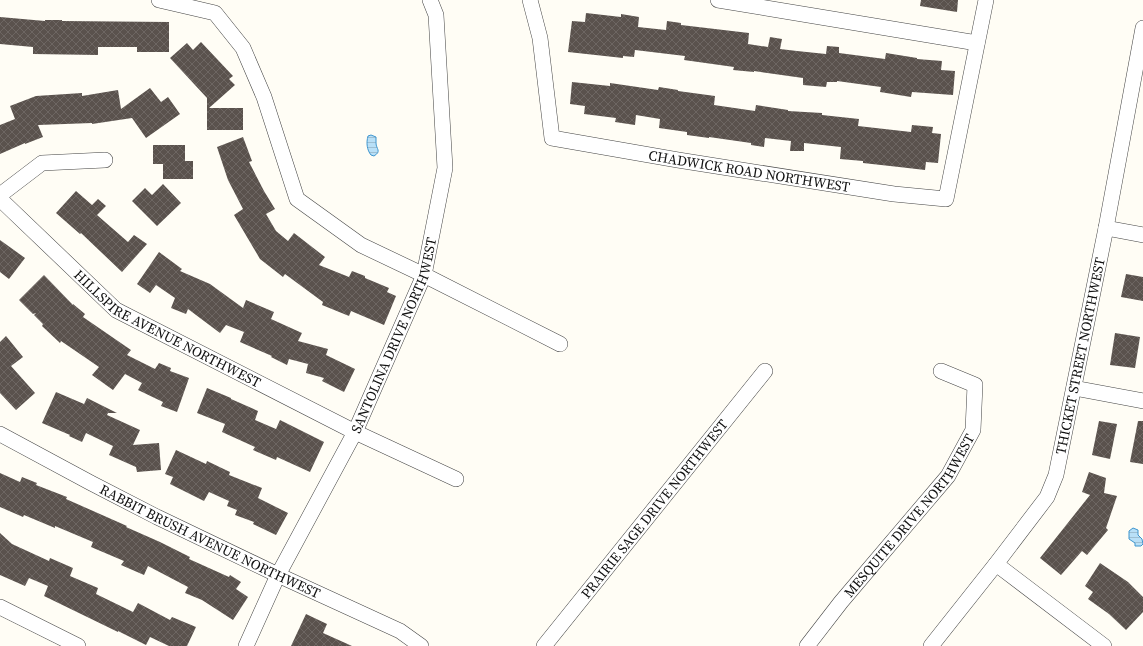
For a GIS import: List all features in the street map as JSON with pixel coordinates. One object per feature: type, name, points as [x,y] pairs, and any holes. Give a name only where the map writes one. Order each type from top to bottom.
[{"type":"street","points":[[159,0],[215,13],[243,48],[264,97],[297,199],[361,245],[424,275],[560,344]]},
{"type":"street","name":"SANTOLINA DRIVE NORTHWEST","points":[[246,646],[278,575],[355,432],[424,275],[445,168],[436,15],[430,0]]},
{"type":"street","name":"CHADWICK ROAD NORTHWEST","points":[[530,0],[540,38],[552,138],[678,160],[894,194],[946,199],[977,43]]},
{"type":"street","points":[[718,0],[977,43],[986,0]]},
{"type":"street","name":"THICKET STREET NORTHWEST","points":[[931,646],[1047,497],[1056,475],[1139,71],[1143,28]]},
{"type":"street","points":[[0,195],[42,163],[105,160]]},
{"type":"street","name":"HILLSPIRE AVENUE NORTHWEST","points":[[0,198],[116,310],[355,432],[456,479]]},
{"type":"street","points":[[1106,228],[1143,235]]},
{"type":"street","name":"PRAIRIE SAGE DRIVE NORTHWEST","points":[[544,646],[764,371]]},
{"type":"street","name":"MESQUITE DRIVE NORTHWEST","points":[[807,646],[841,602],[948,476],[973,430],[975,385],[941,371]]},
{"type":"street","points":[[1074,388],[1143,401]]},
{"type":"street","name":"RABBIT BRUSH AVENUE NORTHWEST","points":[[0,434],[97,486],[278,575],[400,631],[421,646]]},
{"type":"street","points":[[996,564],[1104,646]]},
{"type":"street","points":[[0,607],[78,646]]},
{"type":"water","points":[[371,135],[376,137],[376,145],[378,150],[378,153],[374,156],[371,155],[367,146],[368,136]]},
{"type":"water","points":[[1133,528],[1138,530],[1138,535],[1142,539],[1143,544],[1141,546],[1135,546],[1135,543],[1129,539],[1129,531]]},
{"type":"building","points":[[921,0],[958,0],[957,12],[920,6]]},
{"type":"building","points":[[586,13],[621,17],[621,14],[639,17],[638,27],[666,30],[667,21],[681,23],[681,25],[749,33],[748,44],[768,47],[770,37],[782,39],[780,49],[826,54],[827,46],[839,47],[839,53],[885,59],[886,53],[917,59],[942,61],[941,70],[955,71],[953,95],[912,92],[911,97],[880,92],[881,87],[837,81],[827,82],[826,87],[803,85],[803,78],[754,71],[733,70],[734,67],[684,60],[685,56],[635,50],[634,57],[623,56],[623,58],[568,52],[572,21],[585,22]]},
{"type":"building","points":[[0,17],[45,21],[169,22],[169,52],[137,52],[137,47],[98,47],[98,55],[33,54],[33,47],[0,44]]},
{"type":"building","points":[[201,42],[233,76],[229,79],[235,85],[209,108],[243,108],[243,130],[207,130],[207,98],[170,58],[187,43],[193,50]]},
{"type":"building","points":[[572,82],[610,86],[610,83],[658,90],[659,87],[715,96],[714,105],[755,111],[756,105],[788,111],[822,113],[822,115],[859,119],[858,126],[911,132],[912,125],[933,127],[932,133],[941,134],[938,163],[926,162],[925,170],[863,163],[863,161],[840,159],[841,147],[804,143],[804,151],[790,151],[791,141],[765,138],[764,147],[751,145],[751,143],[687,135],[687,132],[659,128],[660,119],[636,115],[635,125],[615,122],[616,118],[584,114],[585,106],[570,104]]},
{"type":"building","points":[[150,88],[161,102],[168,97],[180,114],[146,138],[132,118],[92,124],[38,125],[43,137],[0,154],[0,125],[15,119],[10,106],[36,96],[82,93],[82,96],[118,90],[121,109]]},
{"type":"building","points":[[243,137],[252,161],[249,162],[275,209],[266,214],[276,231],[288,241],[294,233],[325,257],[319,265],[349,277],[352,271],[389,288],[387,292],[396,296],[384,325],[351,311],[349,316],[322,305],[323,302],[285,274],[283,277],[260,259],[234,215],[243,209],[228,180],[217,147]]},
{"type":"building","points":[[153,145],[185,145],[185,161],[193,161],[193,179],[163,179],[163,164],[153,164]]},
{"type":"building","points":[[163,184],[181,203],[157,226],[132,201],[145,188],[152,195]]},
{"type":"building","points":[[76,191],[92,205],[98,199],[106,206],[97,215],[128,242],[134,235],[147,244],[122,272],[81,233],[80,234],[56,213]]},
{"type":"building","points":[[0,240],[25,258],[9,279],[0,272]]},
{"type":"building","points":[[159,252],[182,269],[180,271],[210,284],[243,308],[246,300],[274,312],[271,319],[302,333],[298,341],[328,349],[326,355],[355,369],[344,392],[322,381],[324,378],[306,373],[308,364],[289,359],[287,365],[271,357],[272,356],[240,342],[244,332],[226,325],[220,333],[188,309],[186,314],[171,308],[175,298],[156,285],[150,293],[137,284]]},
{"type":"building","points":[[1126,274],[1143,277],[1143,301],[1121,297]]},
{"type":"building","points":[[44,275],[73,305],[85,314],[83,317],[131,350],[127,355],[155,369],[159,363],[171,368],[170,371],[189,378],[177,412],[161,406],[163,402],[138,390],[142,383],[125,374],[113,390],[92,375],[99,367],[61,341],[60,343],[42,326],[43,324],[34,315],[36,313],[33,314],[19,300]]},
{"type":"building","points":[[1115,333],[1140,337],[1135,368],[1110,365]]},
{"type":"building","points":[[6,336],[23,357],[11,366],[35,393],[16,410],[0,393],[0,342]]},
{"type":"building","points":[[207,388],[258,411],[255,420],[276,429],[280,420],[324,442],[310,472],[277,457],[276,460],[253,450],[255,447],[222,432],[225,424],[197,413]]},
{"type":"building","points":[[56,392],[84,404],[87,398],[117,413],[108,413],[107,415],[140,430],[133,445],[159,443],[161,470],[137,472],[136,467],[109,455],[113,446],[86,433],[82,442],[42,423]]},
{"type":"building","points":[[1099,421],[1117,424],[1110,459],[1092,455]]},
{"type":"building","points":[[1138,421],[1143,421],[1143,464],[1130,462]]},
{"type":"building","points":[[176,450],[206,464],[207,461],[230,472],[229,475],[262,488],[258,498],[288,513],[276,535],[253,524],[254,522],[235,515],[237,510],[227,506],[229,501],[209,492],[204,501],[170,484],[173,477],[165,474]]},
{"type":"building","points":[[1089,472],[1106,478],[1104,493],[1117,496],[1106,528],[1108,530],[1087,555],[1082,551],[1061,575],[1040,558],[1090,495],[1082,492]]},
{"type":"building","points":[[0,473],[20,482],[22,477],[37,483],[36,485],[67,497],[66,499],[127,526],[126,527],[190,557],[189,559],[229,577],[230,575],[241,582],[236,589],[248,597],[233,620],[202,600],[185,593],[188,587],[148,566],[144,575],[121,565],[124,561],[91,547],[93,542],[55,526],[55,528],[0,507]]},
{"type":"building","points":[[0,533],[12,544],[49,561],[50,558],[73,568],[70,576],[98,588],[96,594],[133,612],[138,603],[170,620],[172,617],[196,627],[187,646],[169,646],[150,637],[146,645],[44,596],[48,586],[29,578],[25,586],[0,575]]},
{"type":"building","points":[[1100,563],[1128,582],[1143,597],[1143,612],[1126,630],[1109,614],[1088,599],[1093,592],[1085,586]]},
{"type":"building","points":[[306,614],[327,624],[323,633],[352,646],[291,646]]}]
